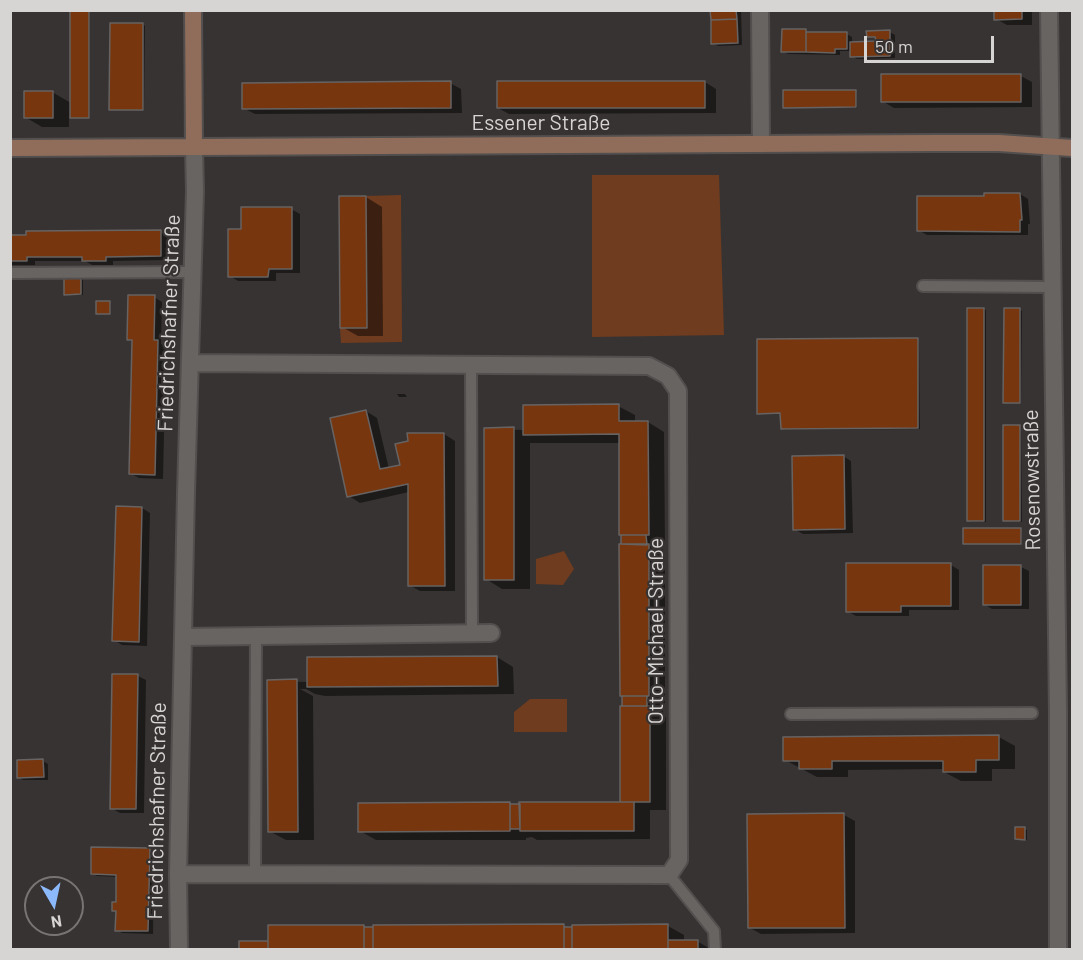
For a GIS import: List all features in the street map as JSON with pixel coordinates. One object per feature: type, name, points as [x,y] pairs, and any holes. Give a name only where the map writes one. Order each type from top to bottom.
[{"type":"main road","name":"Friedrichshafner Straße","points":[[193,10],[194,147]]},
{"type":"main road","name":"Essener Straße","points":[[10,148],[999,143],[1072,148]]},
{"type":"street","points":[[760,10],[761,144]]},
{"type":"street","name":"Rosenowstraße","points":[[1049,10],[1052,287],[1065,723],[1058,950]]},
{"type":"street","name":"Friedrichshafner Straße","points":[[179,950],[178,874],[195,191],[194,147]]},
{"type":"street","name":"Otto-Michael-Straße","points":[[190,363],[649,366],[668,376],[678,391],[679,860],[669,875]]},
{"type":"street","points":[[183,637],[491,633]]},
{"type":"street","points":[[178,874],[669,875]]},
{"type":"lane","points":[[10,273],[193,272]]},
{"type":"lane","points":[[923,286],[1052,287]]},
{"type":"lane","points":[[471,365],[472,634]]},
{"type":"lane","points":[[255,874],[256,635]]},
{"type":"lane","points":[[791,714],[1032,712]]},
{"type":"lane","points":[[669,875],[714,931],[714,950]]},
{"type":"shaded area","points":[[592,175],[719,175],[724,335],[592,337]]},
{"type":"shaded area","points":[[401,195],[402,342],[341,343],[340,328],[367,327],[366,196]]},
{"type":"shaded area","points":[[564,551],[574,569],[563,585],[536,584],[536,559]]},
{"type":"shaded area","points":[[530,699],[567,699],[567,732],[514,732],[514,712]]},
{"type":"building","points":[[70,10],[89,10],[89,118],[70,118]]},
{"type":"building","points":[[710,10],[736,10],[737,19],[711,20]]},
{"type":"building","points":[[994,10],[1022,10],[1022,19],[994,20]]},
{"type":"building","points":[[737,19],[738,43],[711,44],[711,20]]},
{"type":"building","points":[[110,23],[143,23],[143,110],[109,110]]},
{"type":"building","points":[[782,29],[806,29],[806,52],[781,52]]},
{"type":"building","points":[[890,30],[890,56],[850,57],[850,42],[876,41],[875,37],[867,37],[866,31]]},
{"type":"building","points":[[806,32],[847,32],[847,49],[835,49],[835,53],[806,52]]},
{"type":"building","points":[[881,74],[1021,74],[1021,102],[881,102]]},
{"type":"building","points":[[451,81],[451,108],[242,109],[242,83]]},
{"type":"building","points":[[497,81],[705,81],[705,108],[497,108]]},
{"type":"building","points":[[783,90],[856,90],[856,107],[783,108]]},
{"type":"building","points":[[24,91],[53,91],[53,118],[24,118]]},
{"type":"building","points":[[984,193],[1020,193],[1022,220],[1020,220],[1020,232],[917,231],[917,196],[984,196]]},
{"type":"building","points":[[339,196],[366,196],[367,328],[340,328]]},
{"type":"building","points":[[241,207],[292,207],[292,269],[269,269],[268,277],[228,277],[228,229],[241,229]]},
{"type":"building","points":[[161,230],[161,256],[106,257],[106,261],[82,261],[82,257],[27,257],[27,261],[10,261],[10,235],[26,235],[26,231]]},
{"type":"building","points":[[64,276],[81,276],[81,294],[64,295]]},
{"type":"building","points":[[128,295],[155,295],[154,340],[158,340],[155,475],[129,474],[132,340],[127,340]]},
{"type":"building","points":[[96,301],[110,301],[110,314],[96,314]]},
{"type":"building","points":[[967,308],[984,308],[984,521],[967,521]]},
{"type":"building","points":[[1004,308],[1020,308],[1020,403],[1003,403]]},
{"type":"building","points":[[918,338],[918,428],[781,429],[780,413],[757,414],[757,339]]},
{"type":"building","points":[[619,404],[619,421],[648,421],[649,535],[619,535],[619,434],[523,435],[523,405]]},
{"type":"building","points":[[366,410],[380,469],[400,465],[395,444],[408,441],[407,433],[444,433],[445,586],[408,586],[408,484],[347,497],[330,418]]},
{"type":"building","points":[[1003,425],[1020,425],[1020,521],[1003,521]]},
{"type":"building","points":[[514,427],[514,580],[484,580],[484,428]]},
{"type":"building","points":[[844,455],[845,529],[793,530],[792,456]]},
{"type":"building","points":[[116,506],[142,507],[139,642],[112,641]]},
{"type":"building","points":[[963,528],[1021,528],[1021,544],[963,544]]},
{"type":"building","points":[[621,535],[646,535],[647,545],[621,544]]},
{"type":"building","points":[[619,544],[649,544],[649,696],[620,696]]},
{"type":"building","points":[[846,563],[951,563],[951,606],[901,606],[901,612],[846,612]]},
{"type":"building","points":[[983,565],[1021,565],[1021,605],[983,605]]},
{"type":"building","points":[[497,656],[498,686],[307,687],[307,657]]},
{"type":"building","points":[[112,674],[138,674],[136,809],[110,809]]},
{"type":"building","points":[[297,679],[298,832],[268,832],[267,680]]},
{"type":"building","points":[[622,696],[647,696],[647,706],[622,706]]},
{"type":"building","points":[[620,706],[650,706],[650,802],[620,802]]},
{"type":"building","points":[[999,735],[999,760],[976,760],[976,772],[943,772],[943,761],[832,761],[832,769],[799,769],[799,761],[783,761],[783,737]]},
{"type":"building","points":[[43,759],[44,777],[17,778],[17,760]]},
{"type":"building","points":[[510,802],[510,831],[358,832],[358,803]]},
{"type":"building","points":[[519,802],[634,802],[634,831],[520,831]]},
{"type":"building","points":[[510,804],[520,804],[520,829],[510,829]]},
{"type":"building","points":[[844,813],[845,928],[748,928],[747,814]]},
{"type":"building","points":[[1015,827],[1025,827],[1025,840],[1015,839]]},
{"type":"building","points":[[91,847],[150,848],[148,931],[115,931],[116,911],[112,911],[112,902],[116,902],[116,875],[91,874]]},
{"type":"building","points":[[564,924],[564,950],[373,950],[373,925]]},
{"type":"building","points":[[668,924],[668,950],[572,950],[572,925]]},
{"type":"building","points":[[268,925],[364,925],[364,950],[268,950]]},
{"type":"building","points":[[364,927],[373,927],[373,950],[364,950]]},
{"type":"building","points":[[564,927],[572,927],[572,950],[564,950]]},
{"type":"building","points":[[668,940],[698,940],[698,950],[668,950]]},
{"type":"building","points":[[239,941],[268,941],[268,950],[239,950]]}]
